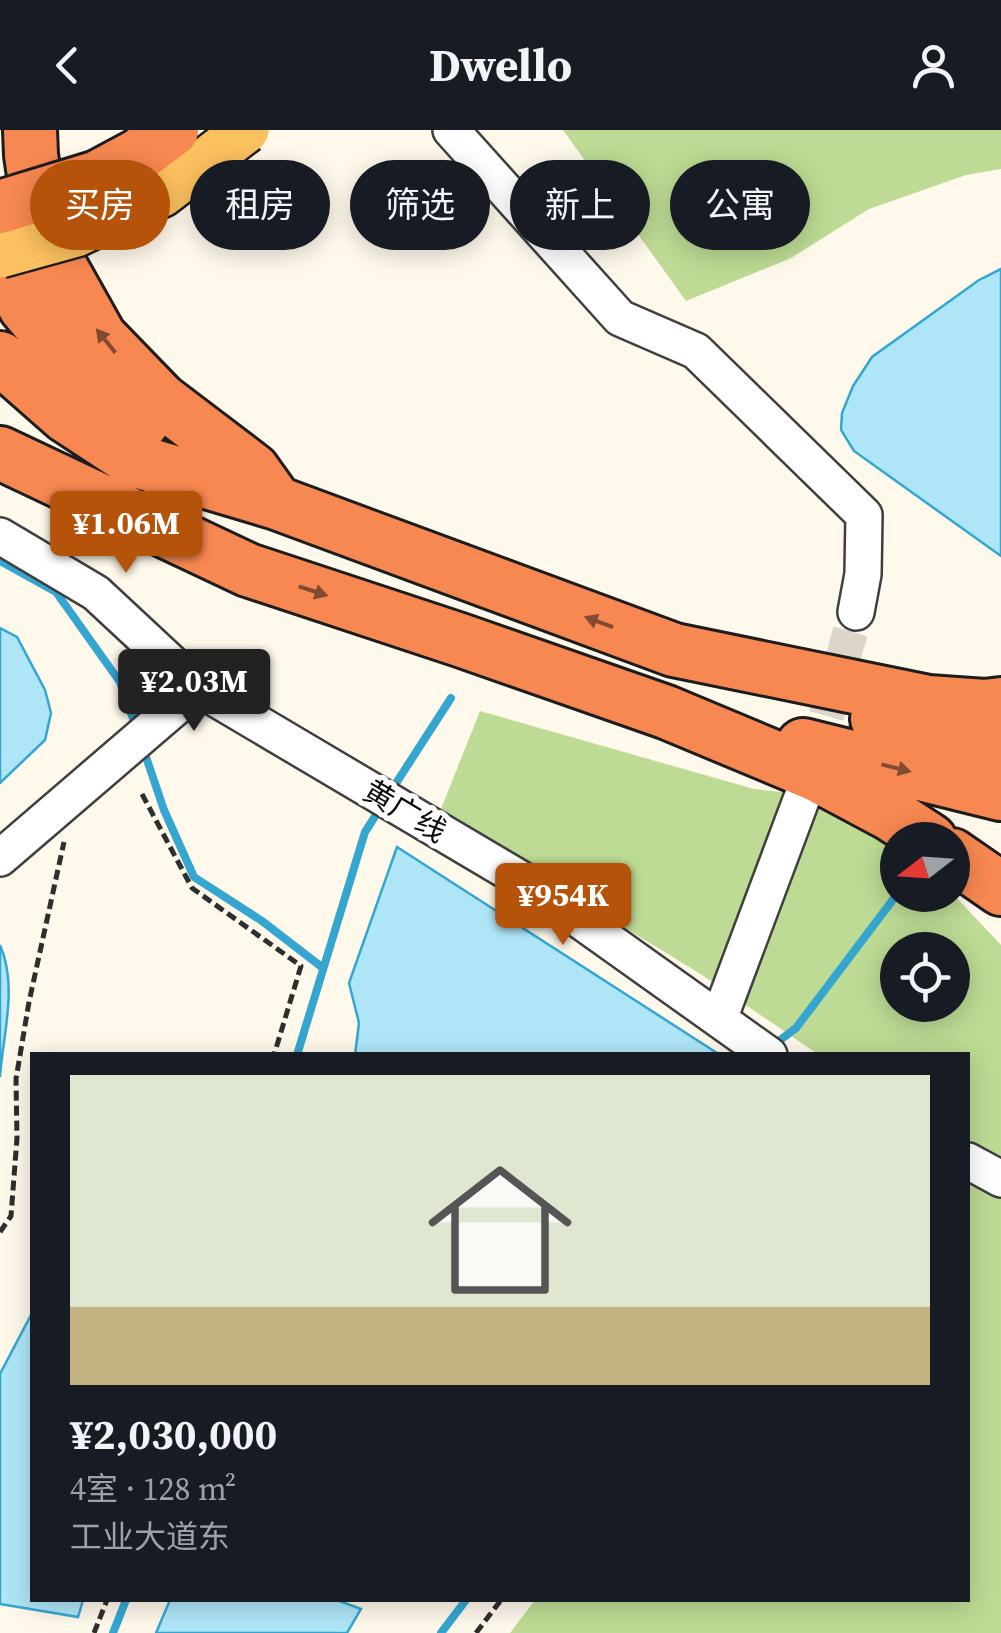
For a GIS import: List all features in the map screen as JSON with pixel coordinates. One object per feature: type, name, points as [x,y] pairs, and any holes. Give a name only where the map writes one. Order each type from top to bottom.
[{"type":"highway","points":[[30,130],[40,216],[58,262],[100,337],[161,400],[252,470],[277,503]]},
{"type":"highway","points":[[0,207],[98,176],[139,155],[172,130]]},
{"type":"highway","points":[[0,256],[24,307],[73,364],[132,417],[277,503]]},
{"type":"highway","points":[[0,358],[66,416],[134,460],[277,503],[674,650],[908,730],[1001,754]]},
{"type":"highway","points":[[0,404],[19,423],[248,570]]},
{"type":"highway","points":[[7,454],[248,570],[666,712],[817,775],[902,822]]},
{"type":"highway","points":[[674,650],[928,702],[1001,704]]},
{"type":"highway","points":[[666,712],[1001,794]]},
{"type":"highway","points":[[970,867],[1001,889]]},
{"type":"main road","points":[[0,256],[76,234],[162,194],[246,130]]},
{"type":"street","points":[[451,130],[620,318],[696,351],[864,515],[863,574],[856,612]]},
{"type":"street","name":"黄广线","points":[[0,536],[96,593],[198,688],[529,884],[762,1050]]},
{"type":"street","points":[[0,858],[198,688]]},
{"type":"street","points":[[719,1020],[806,787]]},
{"type":"street","points":[[970,1162],[1001,1179]]},
{"type":"path","points":[[142,794],[192,888],[301,966],[275,1052]]},
{"type":"path","points":[[0,1232],[11,1216],[17,1138],[16,1079],[29,1002],[74,795]]},
{"type":"path","points":[[94,1633],[106,1602]]},
{"type":"path","points":[[476,1633],[499,1602]]},
{"type":"green space","points":[[563,130],[1001,130],[1001,169],[966,175],[869,209],[810,246],[810,160],[670,160],[670,250],[804,250],[686,301],[649,250],[650,160],[585,160]]},
{"type":"green space","points":[[480,711],[754,789],[826,797],[880,831],[880,912],[970,912],[1001,945],[1001,1633],[510,1633],[533,1602],[970,1602],[970,1052],[815,1052],[702,975],[439,814]]},
{"type":"water","points":[[1001,269],[1001,556],[854,451],[841,430],[842,413],[853,386],[872,357],[979,280]]},
{"type":"water","points":[[0,628],[17,637],[45,690],[51,713],[45,740],[0,783]]},
{"type":"water","points":[[397,847],[715,1052],[355,1052],[359,1023],[349,983]]},
{"type":"water","points":[[0,945],[9,993],[0,1077]]},
{"type":"water","points":[[30,1317],[30,1602],[82,1602],[78,1617],[0,1604],[0,1374]]},
{"type":"water","points":[[169,1602],[342,1602],[361,1609],[347,1633],[156,1633]]},
{"type":"waterway","points":[[0,561],[56,592],[120,682],[137,730]]},
{"type":"waterway","points":[[391,791],[451,698]]},
{"type":"waterway","points":[[143,748],[164,810],[194,877],[262,921],[323,968]]},
{"type":"waterway","points":[[298,1052],[365,832],[381,807]]},
{"type":"waterway","points":[[771,1047],[796,1028],[884,912]]},
{"type":"waterway","points":[[113,1633],[125,1602]]},
{"type":"waterway","points":[[441,1633],[464,1602]]},
{"type":"tunnel","points":[[812,767],[856,612]]}]
